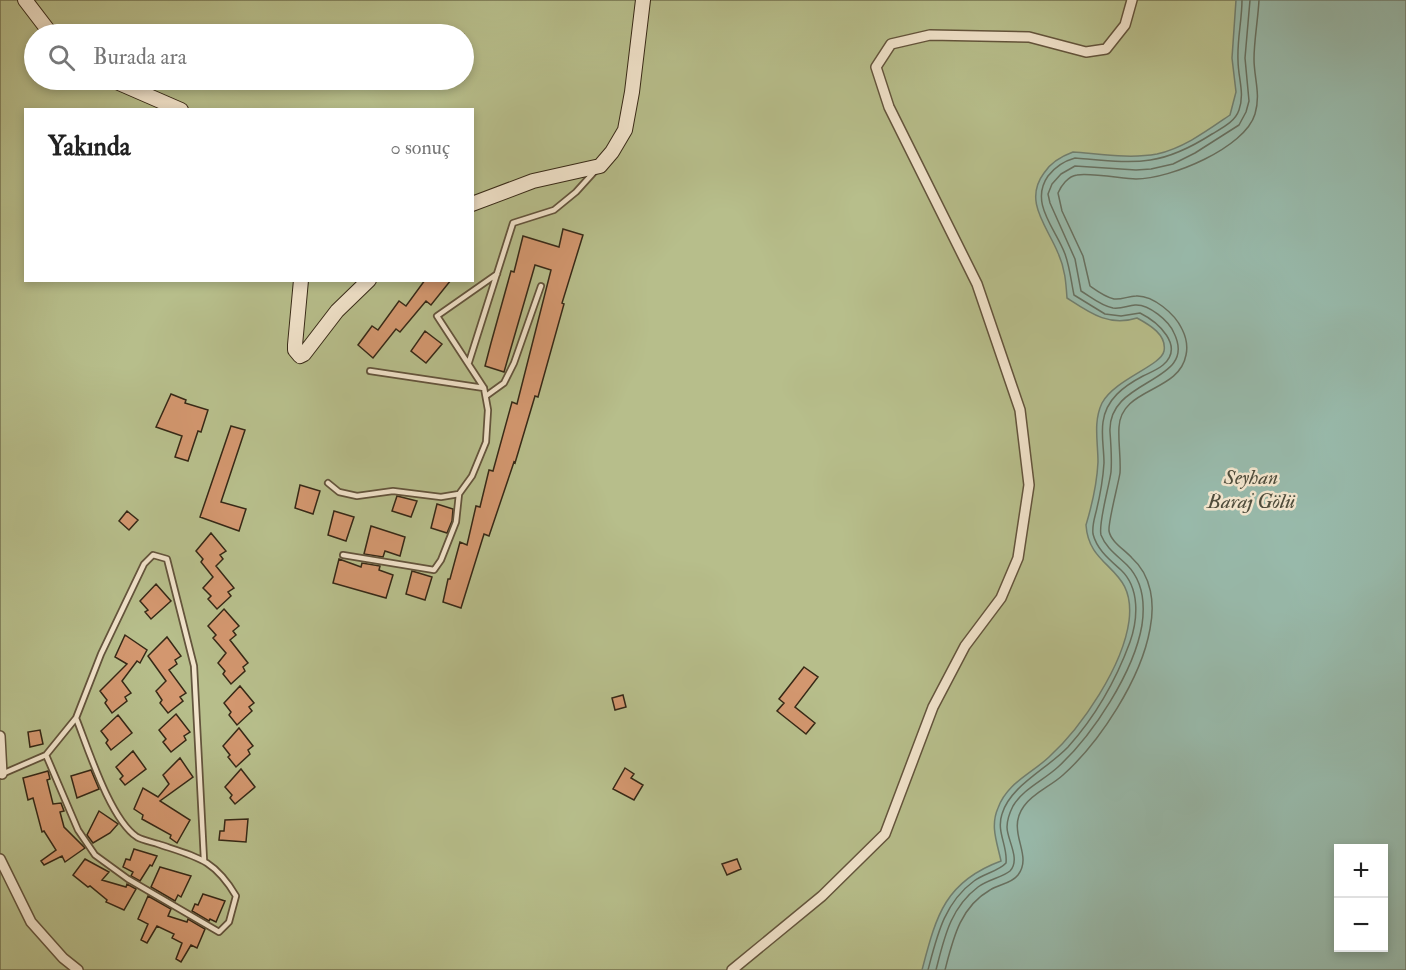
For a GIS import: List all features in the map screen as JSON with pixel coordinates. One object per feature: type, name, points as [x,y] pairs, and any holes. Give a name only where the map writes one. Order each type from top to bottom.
[{"type":"street","points":[[25,0],[43,24]]},
{"type":"street","points":[[474,203],[533,181],[600,166],[612,152],[625,130],[643,0]]},
{"type":"street","points":[[732,970],[822,896],[885,834],[933,708],[965,646],[1000,598],[1018,558],[1029,485],[1020,410],[977,284],[888,106],[876,67],[891,44],[930,35],[1029,37],[1086,52],[1106,49],[1125,25],[1132,0]]},
{"type":"street","points":[[135,90],[175,108]]},
{"type":"street","points":[[301,282],[295,345],[295,350],[300,356],[304,354],[337,311],[367,282]]},
{"type":"street","points":[[0,736],[2,774]]},
{"type":"street","points":[[0,859],[32,922],[63,958],[78,970]]},
{"type":"lane","points":[[469,362],[513,223],[554,210],[576,192],[600,166]]},
{"type":"lane","points":[[344,555],[434,570],[441,560],[456,522],[459,494],[472,476],[486,442],[488,410],[484,388],[437,316],[497,274]]},
{"type":"lane","points":[[486,396],[504,383],[509,373],[541,286]]},
{"type":"lane","points":[[370,371],[484,388]]},
{"type":"lane","points":[[328,483],[339,492],[357,496],[393,491],[441,496],[459,494]]},
{"type":"lane","points":[[2,774],[46,755],[76,718],[101,654],[144,564],[153,555],[167,559],[194,666],[204,860]]},
{"type":"lane","points":[[46,755],[78,830],[95,855],[128,879],[219,932],[229,922],[236,896],[227,880],[204,860],[137,837],[127,827],[111,804],[76,718]]},
{"type":"green space","points":[[0,0],[1406,0],[1406,970],[0,970]]},
{"type":"water","name":"Seyhan Baraj Gölü","points":[[1236,0],[1406,0],[1406,970],[922,970],[932,934],[945,903],[967,879],[1001,861],[994,828],[1002,799],[1013,785],[1062,744],[1087,713],[1119,657],[1129,621],[1126,589],[1095,552],[1089,540],[1086,525],[1094,494],[1098,462],[1098,417],[1102,403],[1108,394],[1161,357],[1164,351],[1163,340],[1156,331],[1137,318],[1109,320],[1067,298],[1062,264],[1036,203],[1038,183],[1050,166],[1073,152],[1126,156],[1147,155],[1167,151],[1186,143],[1230,115],[1236,92],[1232,58]]},
{"type":"building","points":[[563,229],[583,235],[562,303],[564,304],[538,397],[535,396],[515,463],[489,536],[484,534],[461,608],[443,602],[448,579],[450,579],[460,542],[467,545],[476,506],[480,507],[489,470],[493,471],[512,402],[517,404],[551,270],[535,265],[504,372],[485,366],[491,343],[523,236],[559,247]]},
{"type":"building","points":[[424,282],[449,282],[431,305],[426,301],[400,332],[396,329],[373,358],[358,345],[372,326],[378,330],[399,301],[406,306]]},
{"type":"building","points":[[425,331],[442,344],[426,363],[411,351]]},
{"type":"building","points":[[171,394],[186,400],[185,403],[208,410],[188,461],[175,457],[182,436],[156,427]]},
{"type":"building","points":[[231,426],[245,430],[221,502],[246,509],[239,531],[200,517]]},
{"type":"building","points":[[300,485],[320,491],[313,514],[295,508]]},
{"type":"building","points":[[397,496],[417,501],[411,517],[392,511]]},
{"type":"building","points":[[437,504],[453,509],[452,521],[447,533],[431,528]]},
{"type":"building","points":[[127,511],[138,520],[129,530],[119,521]]},
{"type":"building","points":[[334,511],[354,517],[346,541],[328,535]]},
{"type":"building","points":[[371,526],[405,537],[400,556],[385,551],[383,557],[364,554]]},
{"type":"building","points":[[211,533],[226,551],[220,555],[223,559],[216,566],[234,588],[228,592],[231,596],[217,609],[208,599],[211,596],[203,588],[213,577],[201,562],[203,559],[196,551]]},
{"type":"building","points":[[339,559],[361,567],[362,563],[380,566],[379,570],[393,575],[386,598],[333,583]]},
{"type":"building","points":[[412,571],[432,577],[425,600],[406,594]]},
{"type":"building","points":[[156,584],[171,601],[151,619],[145,612],[148,610],[140,601]]},
{"type":"building","points":[[224,609],[239,626],[233,631],[236,635],[230,640],[248,663],[243,667],[245,671],[231,684],[218,663],[226,653],[213,638],[216,635],[208,626]]},
{"type":"building","points":[[125,635],[147,650],[140,663],[137,661],[122,681],[131,693],[125,697],[127,701],[112,713],[105,703],[107,700],[100,691],[127,664],[115,657]]},
{"type":"building","points":[[167,637],[181,656],[175,660],[177,664],[169,670],[186,693],[180,697],[183,701],[168,713],[160,703],[162,700],[156,691],[166,681],[148,656]]},
{"type":"building","points":[[804,667],[818,677],[795,707],[815,723],[806,734],[777,711],[784,703],[779,699]]},
{"type":"building","points":[[240,686],[254,703],[249,707],[252,711],[237,725],[229,715],[231,712],[224,703]]},
{"type":"building","points":[[623,695],[626,707],[615,710],[612,698]]},
{"type":"building","points":[[176,714],[190,732],[184,736],[186,740],[171,752],[163,742],[166,739],[159,730]]},
{"type":"building","points":[[118,715],[132,733],[111,750],[106,743],[108,740],[101,731]]},
{"type":"building","points":[[239,728],[253,746],[248,750],[250,754],[236,767],[223,746]]},
{"type":"building","points":[[40,730],[43,744],[30,747],[28,732]]},
{"type":"building","points":[[133,751],[146,769],[125,785],[120,779],[123,776],[116,767]]},
{"type":"building","points":[[180,758],[193,777],[160,801],[190,820],[177,843],[170,838],[171,835],[142,819],[143,815],[134,809],[143,788],[158,797],[169,784],[163,775]]},
{"type":"building","points":[[625,768],[634,774],[631,778],[643,785],[634,800],[613,789]]},
{"type":"building","points":[[241,769],[255,787],[235,804],[230,798],[232,795],[225,787]]},
{"type":"building","points":[[91,770],[99,789],[77,798],[71,776]]},
{"type":"building","points":[[48,771],[50,779],[47,780],[53,804],[61,803],[64,811],[60,812],[64,827],[85,848],[65,862],[62,856],[44,865],[41,861],[56,850],[44,831],[42,832],[33,798],[28,800],[23,778]]},
{"type":"building","points":[[99,811],[118,824],[110,833],[93,843],[87,835]]},
{"type":"building","points":[[248,819],[246,842],[219,840],[220,831],[224,831],[225,820]]},
{"type":"building","points":[[134,849],[157,856],[140,881],[131,876],[133,872],[123,867],[126,859],[130,860]]},
{"type":"building","points":[[85,859],[109,872],[102,880],[126,887],[127,884],[136,889],[124,910],[106,902],[107,900],[90,886],[88,887],[73,875]]},
{"type":"building","points":[[737,859],[741,869],[727,875],[722,864]]},
{"type":"building","points":[[160,867],[191,876],[181,897],[178,895],[175,901],[151,887]]},
{"type":"building","points":[[203,894],[225,901],[216,922],[210,919],[209,921],[192,911]]},
{"type":"building","points":[[148,896],[171,909],[168,916],[187,922],[188,919],[205,929],[197,948],[191,945],[181,962],[176,959],[182,943],[172,938],[174,934],[157,926],[147,943],[141,940],[148,924],[138,919]]}]
